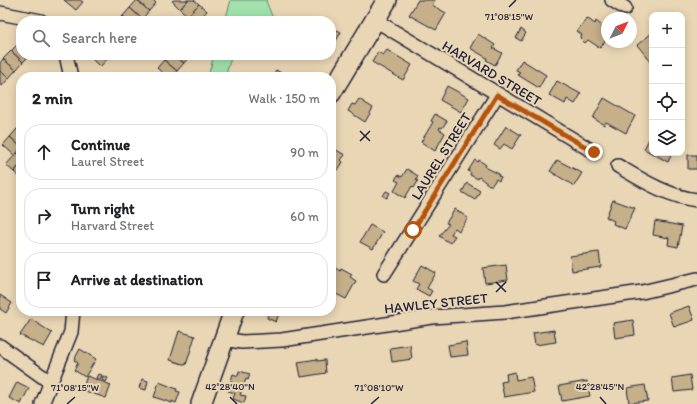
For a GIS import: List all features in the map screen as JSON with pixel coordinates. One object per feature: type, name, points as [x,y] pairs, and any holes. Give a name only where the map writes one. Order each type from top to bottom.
[{"type":"street","points":[[336,85],[387,0]]},
{"type":"street","points":[[612,0],[625,8]]},
{"type":"street","points":[[0,14],[16,17]]},
{"type":"street","name":"HARVARD STREET","points":[[375,20],[497,95],[594,152]]},
{"type":"street","points":[[67,60],[70,72]]},
{"type":"street","name":"LAUREL STREET","points":[[384,274],[497,95]]},
{"type":"street","points":[[618,166],[668,192],[684,198],[697,200]]},
{"type":"street","name":"HAWLEY STREET","points":[[224,339],[242,342],[282,340],[432,317],[512,312],[642,292],[697,279]]},
{"type":"street","points":[[42,404],[71,332],[73,316]]},
{"type":"street","points":[[202,404],[232,316]]},
{"type":"street","points":[[0,346],[50,382]]},
{"type":"green space","points":[[231,0],[267,0],[266,1],[272,16],[226,16]]},
{"type":"green space","points":[[213,60],[230,60],[227,72],[209,72]]},
{"type":"building","points":[[64,0],[80,0],[83,2],[76,10]]},
{"type":"building","points":[[137,0],[149,11],[145,16],[139,16],[130,8]]},
{"type":"building","points":[[137,0],[153,0],[156,3],[149,11]]},
{"type":"building","points":[[188,0],[180,9],[172,1]]},
{"type":"building","points":[[188,0],[194,0],[199,4],[188,16],[180,9]]},
{"type":"building","points":[[418,0],[435,0],[432,5],[446,13],[436,30],[409,15]]},
{"type":"building","points":[[199,4],[207,11],[202,16],[188,16]]},
{"type":"building","points":[[130,8],[139,16],[123,16]]},
{"type":"building","points":[[587,18],[595,24],[596,21],[601,25],[601,47],[600,48],[588,40],[585,43],[580,38],[582,35],[577,31]]},
{"type":"building","points":[[521,29],[526,33],[521,41],[516,38]]},
{"type":"building","points":[[336,30],[341,32],[336,41]]},
{"type":"building","points":[[478,34],[495,45],[493,48],[502,53],[495,65],[486,60],[487,58],[470,48]]},
{"type":"building","points":[[649,35],[649,59],[637,45]]},
{"type":"building","points":[[16,46],[16,56],[11,51]]},
{"type":"building","points":[[387,50],[412,65],[403,80],[372,62],[378,52],[383,55]]},
{"type":"building","points":[[11,51],[16,56],[16,60],[21,60],[23,62],[16,70],[3,59]]},
{"type":"building","points":[[3,59],[16,70],[9,78],[0,71],[0,63]]},
{"type":"building","points":[[93,60],[106,60],[100,67]]},
{"type":"building","points":[[164,60],[180,60],[184,63],[177,71]]},
{"type":"building","points":[[164,60],[177,71],[161,72],[157,68]]},
{"type":"building","points":[[522,60],[546,75],[539,88],[518,75],[520,72],[516,70]]},
{"type":"building","points":[[0,71],[9,78],[2,86],[0,85]]},
{"type":"building","points":[[557,81],[581,94],[575,104],[567,99],[565,104],[549,95]]},
{"type":"building","points":[[447,86],[469,98],[461,112],[440,100]]},
{"type":"building","points":[[604,98],[635,116],[626,133],[606,122],[604,125],[593,118]]},
{"type":"building","points":[[359,99],[373,108],[365,122],[348,111],[352,104],[355,105]]},
{"type":"building","points":[[435,114],[447,121],[442,128],[440,127],[439,129],[445,133],[435,151],[421,142],[433,122],[431,121]]},
{"type":"building","points":[[506,126],[521,135],[512,149],[504,144],[500,149],[494,145]]},
{"type":"building","points":[[16,130],[16,142],[10,137]]},
{"type":"building","points":[[10,137],[16,142],[15,156],[3,145]]},
{"type":"building","points":[[649,139],[649,152],[644,149]]},
{"type":"building","points":[[336,150],[345,155],[341,160],[343,162],[338,170],[336,169]]},
{"type":"building","points":[[16,154],[16,170],[14,172],[6,165]]},
{"type":"building","points":[[688,155],[697,155],[697,169],[688,169]]},
{"type":"building","points":[[657,156],[671,156],[668,162]]},
{"type":"building","points":[[475,160],[478,162],[479,160],[486,165],[485,167],[499,174],[498,176],[501,177],[499,181],[496,179],[492,185],[489,185],[479,177],[478,179],[470,175],[471,173],[468,171]]},
{"type":"building","points":[[557,160],[582,173],[574,186],[550,171]]},
{"type":"building","points":[[407,169],[418,176],[416,180],[418,181],[414,188],[412,186],[405,198],[394,191],[399,182],[395,180],[398,175],[402,177]]},
{"type":"building","points":[[467,183],[480,191],[475,200],[462,192]]},
{"type":"building","points":[[386,191],[390,193],[387,198],[383,196]]},
{"type":"building","points":[[613,200],[635,208],[625,229],[613,224],[614,221],[606,217]]},
{"type":"building","points":[[455,209],[468,218],[459,231],[455,228],[451,234],[455,236],[450,243],[439,236],[449,224],[446,223]]},
{"type":"building","points":[[655,221],[682,226],[678,247],[668,245],[669,238],[653,235]]},
{"type":"building","points":[[370,225],[383,232],[373,249],[360,242]]},
{"type":"building","points":[[599,252],[601,267],[572,271],[570,256]]},
{"type":"building","points":[[422,265],[436,273],[427,288],[432,291],[429,296],[416,289],[419,284],[413,281]]},
{"type":"building","points":[[506,265],[508,280],[485,283],[483,268]]},
{"type":"building","points":[[336,268],[340,271],[341,268],[352,274],[350,277],[356,281],[346,299],[336,294]]},
{"type":"building","points":[[0,295],[12,303],[6,313],[0,309]]},
{"type":"building","points":[[689,306],[694,320],[674,327],[669,313]]},
{"type":"building","points":[[268,316],[278,316],[276,322],[267,318]]},
{"type":"building","points":[[31,319],[52,333],[44,347],[20,335]]},
{"type":"building","points":[[633,320],[635,335],[615,338],[613,323]]},
{"type":"building","points":[[554,330],[556,342],[535,345],[533,333]]},
{"type":"building","points":[[179,331],[195,336],[186,365],[170,360]]},
{"type":"building","points":[[466,342],[468,355],[450,357],[448,345]]},
{"type":"building","points":[[410,345],[412,359],[392,362],[390,348]]},
{"type":"building","points":[[80,349],[96,359],[85,377],[74,370],[78,363],[74,360]]},
{"type":"building","points":[[317,359],[317,361],[325,360],[326,373],[301,377],[298,362]]},
{"type":"building","points":[[239,371],[250,374],[248,380],[246,379],[240,395],[246,396],[244,403],[233,399],[235,393],[228,391],[233,374],[238,376]]},
{"type":"building","points":[[515,372],[516,380],[531,377],[534,392],[504,397],[501,382],[507,381],[506,374]]},
{"type":"building","points":[[98,374],[102,375],[100,380],[96,378]]},
{"type":"building","points":[[690,375],[692,390],[674,392],[672,378]]},
{"type":"building","points":[[87,376],[111,385],[106,398],[82,390]]},
{"type":"building","points":[[103,376],[108,378],[106,382],[102,380]]},
{"type":"building","points":[[142,379],[148,381],[146,390],[139,388]]},
{"type":"building","points":[[587,381],[590,396],[562,401],[559,386]]},
{"type":"building","points":[[17,382],[29,388],[21,404],[9,398]]},
{"type":"building","points":[[159,382],[177,389],[176,391],[180,392],[176,403],[154,397]]},
{"type":"building","points":[[645,385],[648,401],[629,403],[627,388]]},
{"type":"route","points":[[413,230],[475,133],[497,95],[594,152]]}]
